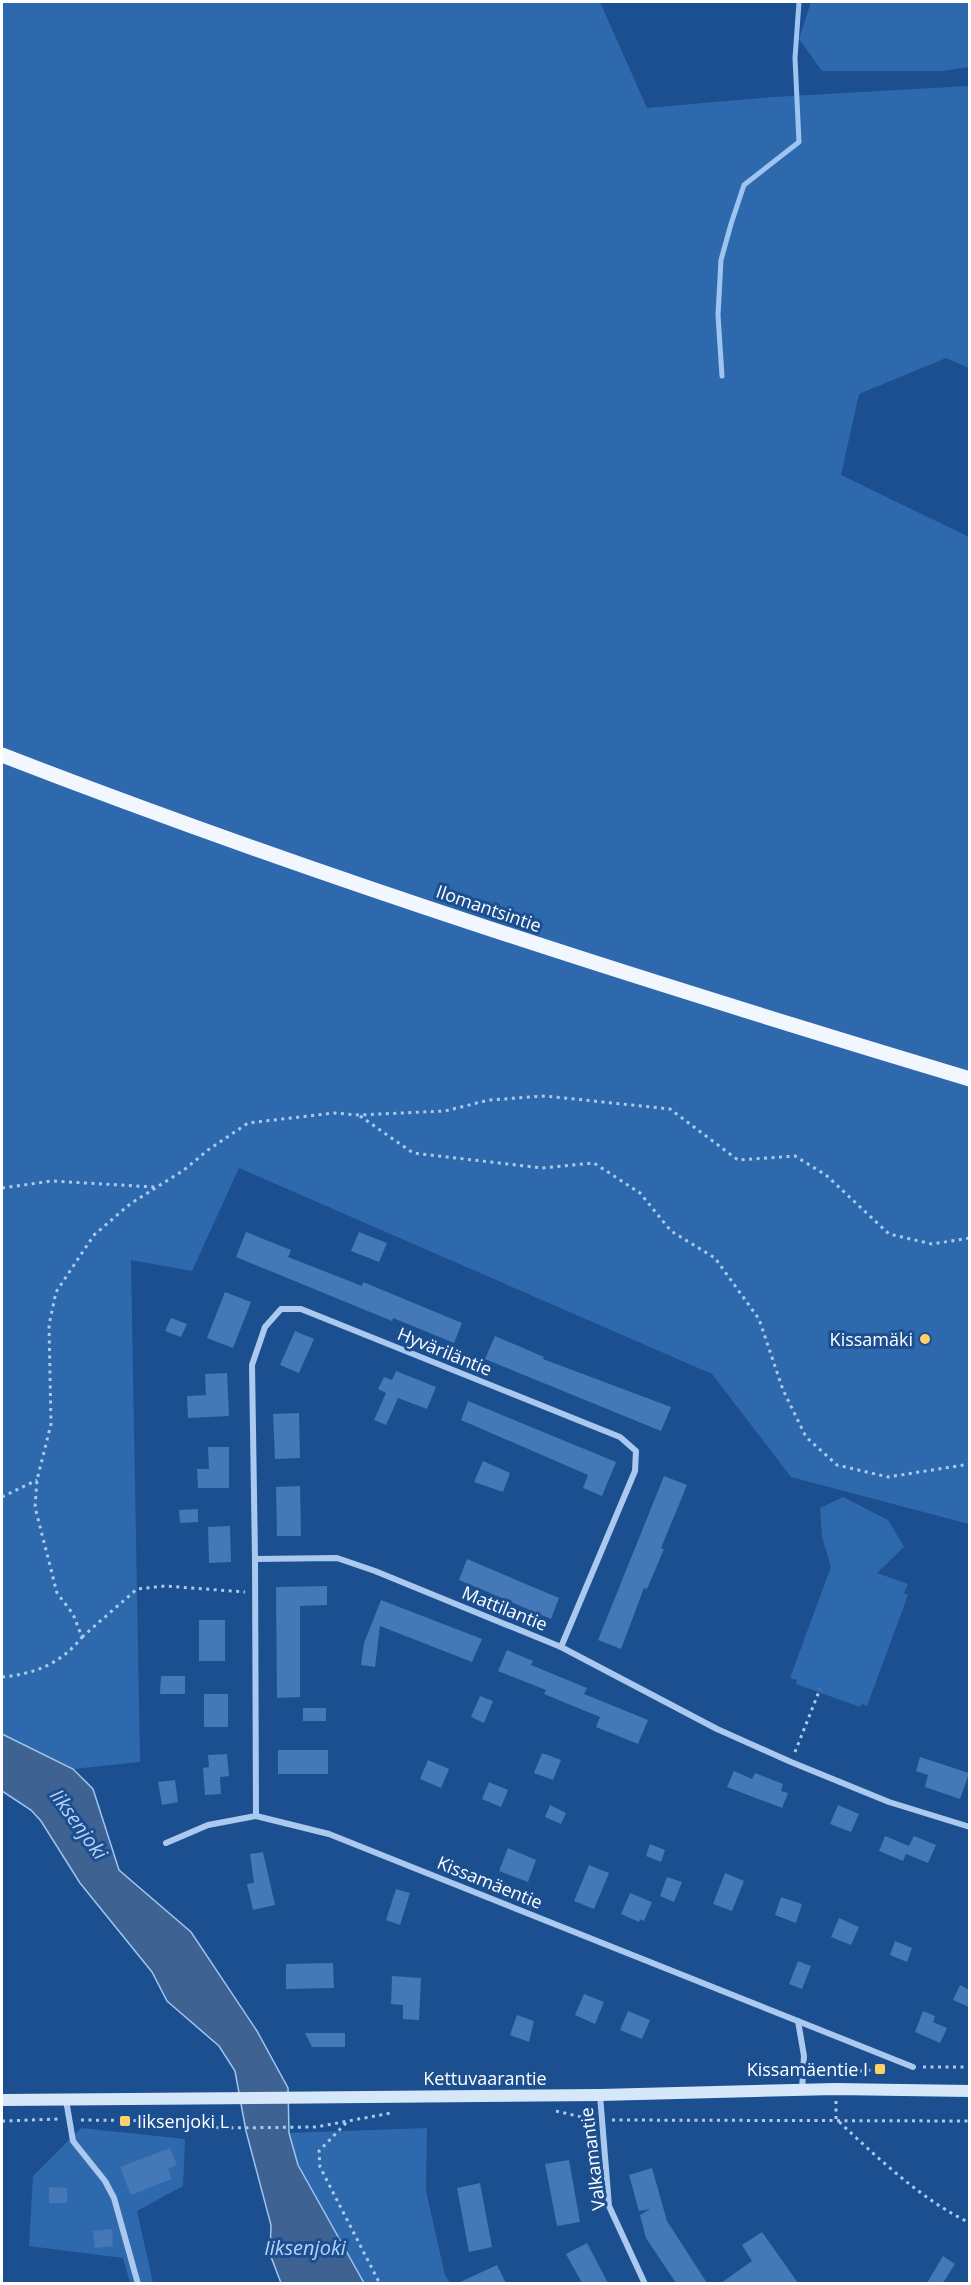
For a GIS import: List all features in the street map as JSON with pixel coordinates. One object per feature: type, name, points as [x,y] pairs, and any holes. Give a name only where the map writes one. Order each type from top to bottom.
[{"type":"main road","name":"Ilomantsintie","points":[[2,755],[82,786],[501,934],[969,1079]]},
{"type":"street","name":"Hyväriläntie","points":[[255,1559],[252,1365],[265,1327],[281,1309],[301,1309],[621,1437],[636,1451],[635,1472],[561,1647]]},
{"type":"street","name":"Mattilantie","points":[[255,1559],[338,1558],[375,1571],[561,1647],[717,1729],[791,1762],[889,1802],[969,1827]]},
{"type":"street","points":[[255,1559],[256,1816]]},
{"type":"street","name":"Kissamäentie","points":[[166,1843],[208,1825],[256,1816],[329,1834],[913,2067]]},
{"type":"street","points":[[798,2021],[804,2056],[802,2090]]},
{"type":"street","name":"Kettuvaarantie","points":[[2,2100],[600,2096],[835,2089],[969,2091]]},
{"type":"street","name":"Valkamantie","points":[[600,2096],[609,2206],[645,2283]]},
{"type":"street","points":[[66,2099],[67,2119],[73,2141],[105,2181],[114,2198],[138,2283]]},
{"type":"path","points":[[82,1637],[73,1614],[57,1593],[35,1507],[37,1480],[51,1424],[49,1325],[56,1292],[94,1235],[130,1204],[184,1170],[208,1150],[248,1123],[334,1113],[359,1115],[445,1112],[489,1100],[545,1096],[670,1109],[738,1160],[795,1156],[826,1175],[890,1234],[932,1244],[969,1238]]},
{"type":"path","points":[[359,1115],[413,1153],[542,1168],[594,1163],[640,1193],[671,1231],[716,1258],[759,1319],[783,1390],[806,1437],[837,1465],[888,1477],[969,1464]]},
{"type":"path","points":[[2,1188],[52,1181],[156,1187]]},
{"type":"path","points":[[2,1497],[37,1480]]},
{"type":"path","points":[[2,1677],[50,1666],[70,1653],[82,1637],[137,1589],[165,1586],[255,1593]]},
{"type":"path","points":[[791,1762],[820,1689]]},
{"type":"path","points":[[969,2067],[913,2067],[834,2073],[836,2119],[879,2159],[955,2216],[969,2223]]},
{"type":"path","points":[[552,2109],[582,2118],[602,2120],[969,2121]]},
{"type":"path","points":[[2,2121],[67,2119],[179,2121],[226,2128],[297,2127],[400,2112]]},
{"type":"path","points":[[347,2121],[319,2151],[320,2166],[380,2283]]},
{"type":"shaded area","points":[[2,2],[600,2],[647,108],[774,97],[969,86],[969,368],[946,358],[859,394],[841,475],[969,537],[969,1524],[791,1477],[712,1374],[239,1168],[192,1271],[131,1260],[140,1762],[73,1769],[2,1734]]},
{"type":"shaded area","points":[[811,2],[969,2],[969,67],[942,71],[822,71],[799,39]]},
{"type":"shaded area","points":[[843,1497],[888,1520],[904,1547],[877,1573],[908,1584],[904,1593],[908,1595],[867,1706],[862,1704],[860,1707],[796,1684],[797,1680],[790,1678],[831,1567],[822,1537],[820,1508]]},
{"type":"shaded area","points":[[81,2128],[185,2139],[183,2186],[137,2211],[153,2283],[130,2283],[123,2258],[29,2246],[33,2176]]},
{"type":"shaded area","points":[[427,2128],[426,2191],[445,2275],[450,2283],[364,2283],[311,2192],[294,2153],[289,2133]]},
{"type":"water","name":"Iiksenjoki","points":[[2,1734],[73,1769],[93,1789],[119,1870],[191,1932],[257,2031],[288,2088],[289,2133],[298,2165],[364,2283],[281,2283],[270,2254],[271,2225],[246,2131],[235,2071],[219,2046],[167,2001],[152,1972],[80,1883],[41,1821],[31,1810],[2,1791]]},
{"type":"building","points":[[246,1232],[291,1250],[288,1257],[362,1286],[363,1282],[462,1323],[454,1343],[393,1318],[392,1321],[236,1257]]},
{"type":"building","points":[[359,1232],[387,1243],[379,1262],[351,1251]]},
{"type":"building","points":[[225,1292],[251,1302],[233,1348],[207,1338]]},
{"type":"building","points":[[171,1318],[187,1324],[181,1337],[165,1331]]},
{"type":"building","points":[[295,1331],[314,1339],[299,1373],[280,1365]]},
{"type":"building","points":[[495,1336],[544,1357],[543,1359],[671,1407],[661,1431],[485,1359]]},
{"type":"building","points":[[396,1371],[436,1387],[427,1409],[398,1398],[386,1425],[374,1420],[386,1393],[378,1389],[384,1377],[392,1380]]},
{"type":"building","points":[[227,1373],[229,1416],[188,1418],[187,1396],[206,1395],[205,1374]]},
{"type":"building","points":[[468,1401],[616,1462],[602,1496],[583,1488],[588,1475],[461,1420]]},
{"type":"building","points":[[299,1413],[300,1458],[275,1459],[273,1414]]},
{"type":"building","points":[[208,1447],[229,1447],[229,1488],[198,1488],[197,1469],[209,1469]]},
{"type":"building","points":[[483,1461],[510,1473],[503,1492],[474,1482]]},
{"type":"building","points":[[664,1476],[687,1485],[661,1548],[664,1549],[647,1589],[644,1588],[621,1649],[598,1640]]},
{"type":"building","points":[[300,1486],[301,1536],[277,1536],[276,1487]]},
{"type":"building","points":[[198,1509],[198,1522],[180,1523],[179,1510]]},
{"type":"building","points":[[230,1526],[231,1562],[209,1563],[208,1527]]},
{"type":"building","points":[[467,1559],[559,1598],[551,1619],[459,1580]]},
{"type":"building","points":[[327,1586],[327,1605],[300,1606],[300,1697],[277,1698],[276,1587]]},
{"type":"building","points":[[381,1600],[482,1639],[472,1662],[380,1626],[375,1667],[361,1665],[364,1643]]},
{"type":"building","points":[[199,1620],[225,1620],[225,1661],[199,1661]]},
{"type":"building","points":[[507,1650],[533,1661],[531,1665],[587,1688],[584,1694],[648,1720],[638,1744],[596,1727],[600,1717],[544,1694],[546,1690],[498,1671]]},
{"type":"building","points":[[161,1676],[185,1676],[185,1694],[160,1694]]},
{"type":"building","points":[[204,1694],[228,1694],[228,1727],[204,1727]]},
{"type":"building","points":[[480,1696],[493,1701],[484,1723],[471,1717]]},
{"type":"building","points":[[303,1708],[326,1708],[326,1721],[303,1721]]},
{"type":"building","points":[[278,1750],[328,1750],[328,1774],[278,1774]]},
{"type":"building","points":[[542,1753],[561,1760],[553,1780],[534,1773]]},
{"type":"building","points":[[227,1754],[229,1776],[220,1777],[221,1794],[205,1795],[203,1768],[209,1767],[208,1755]]},
{"type":"building","points":[[920,1757],[969,1773],[960,1799],[925,1787],[928,1775],[916,1771]]},
{"type":"building","points":[[428,1760],[449,1769],[441,1788],[420,1779]]},
{"type":"building","points":[[734,1771],[752,1779],[755,1773],[783,1784],[781,1791],[788,1793],[782,1808],[727,1787]]},
{"type":"building","points":[[175,1780],[178,1802],[162,1805],[158,1782]]},
{"type":"building","points":[[489,1782],[508,1790],[501,1807],[482,1799]]},
{"type":"building","points":[[550,1805],[566,1813],[561,1824],[545,1817]]},
{"type":"building","points":[[838,1805],[859,1814],[851,1832],[830,1824]]},
{"type":"building","points":[[885,1836],[909,1846],[914,1836],[936,1845],[928,1863],[906,1854],[903,1861],[879,1851]]},
{"type":"building","points":[[650,1844],[665,1850],[661,1862],[646,1856]]},
{"type":"building","points":[[508,1848],[536,1860],[528,1882],[499,1871]]},
{"type":"building","points":[[263,1852],[275,1905],[253,1910],[247,1884],[254,1883],[250,1854]]},
{"type":"building","points":[[589,1865],[609,1873],[594,1909],[574,1901]]},
{"type":"building","points":[[725,1873],[744,1881],[732,1911],[713,1904]]},
{"type":"building","points":[[667,1877],[682,1882],[674,1902],[660,1896]]},
{"type":"building","points":[[396,1889],[410,1893],[400,1925],[386,1920]]},
{"type":"building","points":[[630,1893],[652,1902],[644,1921],[640,1919],[639,1922],[621,1914]]},
{"type":"building","points":[[781,1897],[802,1904],[796,1923],[775,1915]]},
{"type":"building","points":[[839,1918],[859,1927],[851,1945],[831,1937]]},
{"type":"building","points":[[895,1941],[912,1948],[907,1962],[890,1955]]},
{"type":"building","points":[[798,1961],[811,1966],[802,1989],[789,1984]]},
{"type":"building","points":[[333,1963],[334,1988],[286,1989],[286,1964]]},
{"type":"building","points":[[392,1976],[421,1978],[419,2020],[403,2019],[403,2005],[391,2004]]},
{"type":"building","points":[[960,1985],[969,1990],[969,2007],[953,2000]]},
{"type":"building","points":[[584,1994],[604,2002],[595,2024],[575,2015]]},
{"type":"building","points":[[628,2011],[650,2020],[642,2039],[620,2030]]},
{"type":"building","points":[[923,2011],[935,2016],[933,2022],[947,2028],[940,2043],[915,2032]]},
{"type":"building","points":[[517,2015],[534,2021],[529,2042],[510,2035]]},
{"type":"building","points":[[305,2033],[345,2033],[345,2047],[312,2047]]},
{"type":"building","points":[[170,2148],[177,2165],[168,2169],[172,2179],[131,2195],[120,2167]]},
{"type":"building","points":[[569,2160],[580,2222],[557,2226],[545,2164]]},
{"type":"building","points":[[652,2168],[667,2221],[707,2283],[676,2283],[646,2238],[640,2215],[650,2209],[639,2211],[629,2175]]},
{"type":"building","points":[[480,2183],[492,2247],[469,2252],[457,2188]]},
{"type":"building","points":[[49,2187],[67,2188],[67,2203],[49,2203]]},
{"type":"building","points":[[112,2229],[113,2246],[95,2248],[93,2231]]},
{"type":"building","points":[[762,2232],[798,2283],[721,2283],[752,2261],[742,2245]]},
{"type":"building","points":[[587,2243],[608,2283],[582,2283],[566,2254]]},
{"type":"building","points":[[943,2256],[955,2264],[943,2283],[927,2283]]},
{"type":"building","points":[[497,2265],[506,2283],[458,2283]]},
{"type":"waterway","points":[[722,376],[718,315],[721,260],[731,224],[744,185],[799,142],[795,58],[799,2]]},
{"type":"place","name":"Kissamäki","points":[[925,1339]]},
{"type":"place","name":"Kissamäentie I","points":[[880,2069]]},
{"type":"place","name":"Iiksenjoki L","points":[[125,2121]]}]
